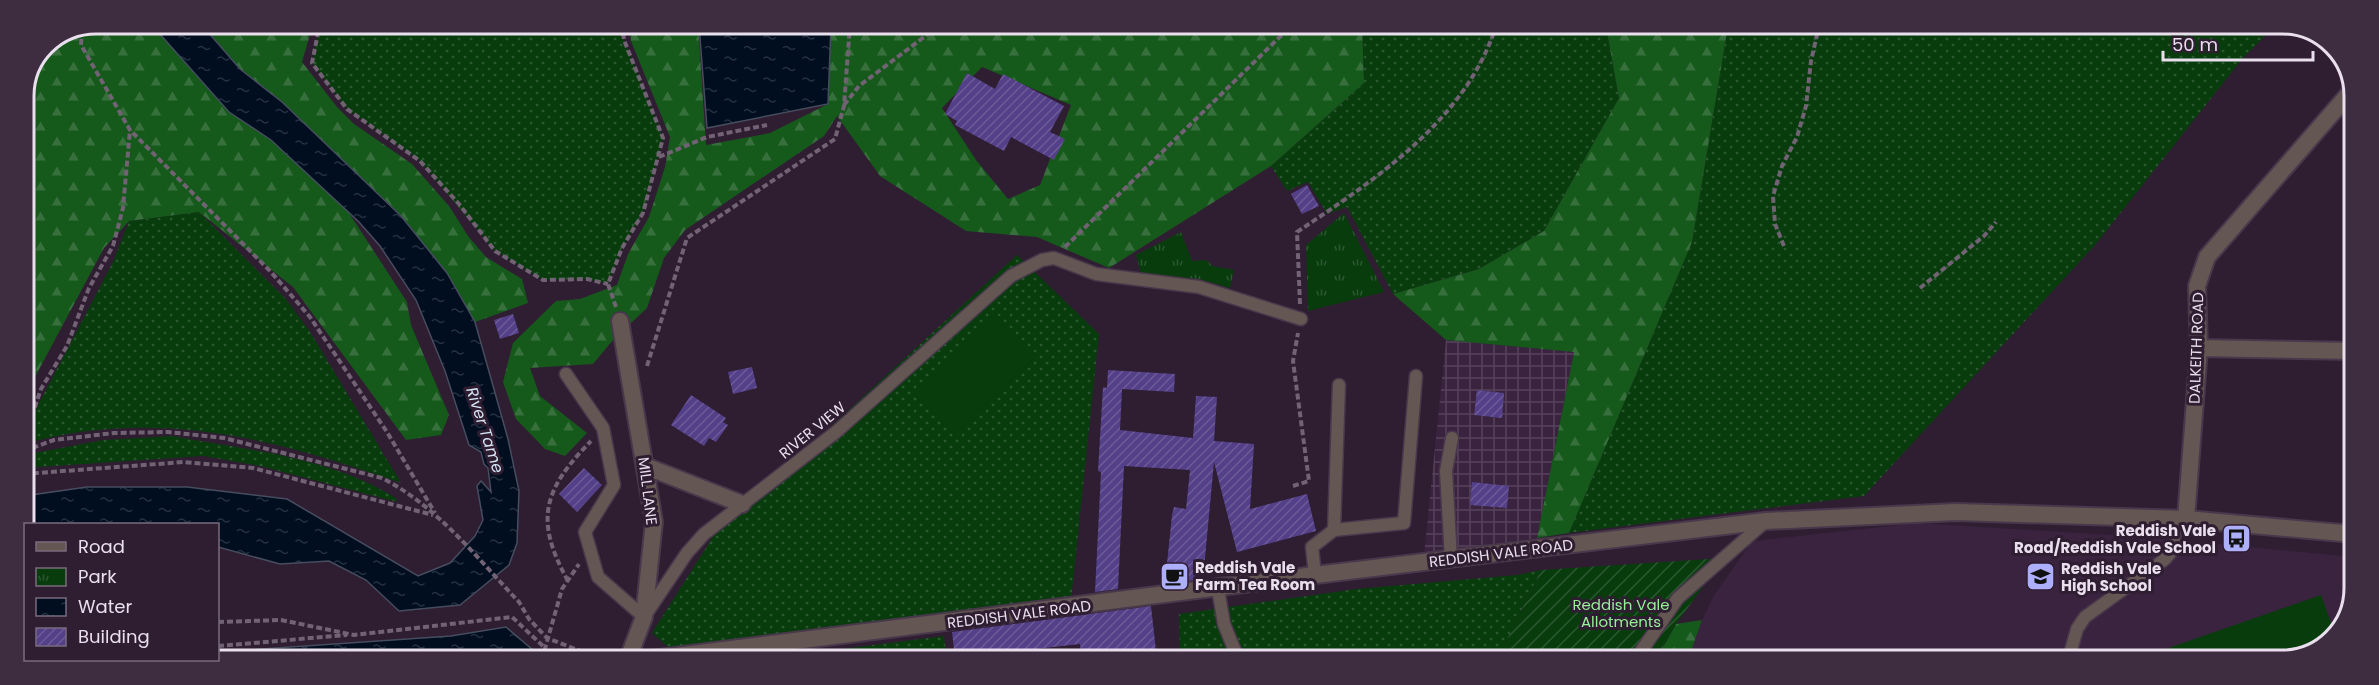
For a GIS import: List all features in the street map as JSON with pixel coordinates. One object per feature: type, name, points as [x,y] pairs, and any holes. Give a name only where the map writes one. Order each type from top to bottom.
[{"type":"street","name":"DALKEITH ROAD","points":[[2182,519],[2199,348],[2197,286],[2207,257],[2344,101]]},
{"type":"street","name":"MILL LANE","points":[[620,321],[654,522],[644,617],[631,650]]},
{"type":"street","points":[[2199,348],[2344,351]]},
{"type":"street","points":[[645,466],[742,504]]},
{"type":"street","name":"REDDISH VALE ROAD","points":[[725,650],[1315,575],[1766,521],[1956,512],[2182,519],[2344,533]]},
{"type":"lane","name":"RIVER VIEW","points":[[644,617],[687,553],[704,534],[836,432],[1011,276],[1042,260],[1054,258]]},
{"type":"lane","points":[[1054,258],[1096,274],[1199,287],[1301,319]]},
{"type":"lane","points":[[566,374],[603,428],[614,485],[585,532],[597,577],[644,617]]},
{"type":"lane","points":[[1315,575],[1312,547],[1334,530],[1404,523],[1416,376]]},
{"type":"lane","points":[[1334,530],[1339,385]]},
{"type":"lane","points":[[1451,559],[1446,471],[1452,438]]},
{"type":"lane","points":[[2071,650],[2077,629],[2085,618],[2164,560],[2171,552],[2182,519]]},
{"type":"lane","points":[[1642,650],[1678,598],[1766,521]]},
{"type":"lane","points":[[1218,589],[1224,624],[1235,650]]},
{"type":"path","points":[[318,34],[312,63],[347,109],[420,161],[459,204],[495,251],[543,280],[587,279],[608,284],[622,248],[643,213],[663,138],[623,34]]},
{"type":"path","points":[[645,372],[687,238],[835,139],[844,106],[849,34]]},
{"type":"path","points":[[844,106],[860,86],[928,34]]},
{"type":"path","points":[[1054,258],[1283,34]]},
{"type":"path","points":[[1293,486],[1309,481],[1293,361],[1301,319],[1297,232],[1384,172],[1450,109],[1475,74],[1493,34]]},
{"type":"path","points":[[1784,246],[1775,224],[1773,196],[1782,166],[1797,137],[1806,106],[1811,61],[1817,34]]},
{"type":"path","points":[[82,37],[81,45],[130,130],[271,272],[310,317],[387,432],[437,516]]},
{"type":"path","points":[[658,157],[707,137],[766,125]]},
{"type":"path","points":[[35,408],[41,389],[67,345],[89,288],[113,246],[123,208],[130,130]]},
{"type":"path","points":[[1920,288],[1984,236],[1996,222]]},
{"type":"path","points":[[568,580],[554,555],[546,526],[548,502],[570,463],[603,428]]},
{"type":"path","points":[[35,447],[54,440],[114,433],[168,432],[224,438],[382,478],[404,490],[437,516],[519,602],[529,619],[547,638],[578,650]]},
{"type":"path","points":[[35,473],[184,462],[253,468],[437,516]]},
{"type":"path","points":[[544,650],[562,589],[590,549]]},
{"type":"path","points":[[219,646],[354,635],[512,617],[544,647]]},
{"type":"path","points":[[219,622],[281,620],[354,635]]},
{"type":"shaded area","points":[[1446,340],[1574,352],[1537,538],[1424,555]]},
{"type":"shaded area","name":"Reddish Vale High School","points":[[1917,523],[2144,537],[2344,556],[2344,597],[2340,612],[2329,630],[2314,642],[2291,650],[1692,650],[1713,597],[1752,541]]},
{"type":"green space","points":[[96,34],[160,34],[229,112],[271,140],[347,210],[407,302],[411,325],[449,415],[441,435],[406,440],[293,287],[199,212],[129,221],[104,248],[35,379],[34,96],[39,73],[53,53],[73,39]]},
{"type":"green space","points":[[210,34],[310,34],[302,62],[337,107],[354,124],[412,164],[449,206],[468,236],[486,257],[522,279],[528,303],[475,322],[447,273],[401,216],[282,102],[240,69]]},
{"type":"green space","points":[[318,34],[623,34],[663,138],[643,213],[622,248],[608,284],[587,279],[543,280],[495,251],[420,161],[347,109],[312,63]]},
{"type":"green space","points":[[630,34],[699,34],[706,145],[770,133],[828,104],[831,34],[1362,34],[1364,83],[1271,166],[1109,268],[1037,237],[966,231],[880,176],[837,116],[824,136],[685,230],[664,258],[647,308],[613,340],[593,364],[530,368],[540,396],[587,433],[565,456],[545,449],[516,419],[503,382],[513,343],[556,301],[580,299],[617,285],[628,254],[649,217],[665,167],[670,137]],"holes":[[[982,67],[1071,105],[1040,185],[1008,199],[976,160],[942,108]]]},
{"type":"green space","points":[[1362,34],[1607,34],[1619,98],[1544,231],[1479,269],[1393,294],[1347,207],[1327,214],[1308,182],[1287,191],[1271,166],[1364,83]]},
{"type":"green space","points":[[1607,34],[1727,34],[1692,242],[1569,533],[1537,538],[1574,352],[1446,340],[1393,294],[1479,269],[1544,231],[1619,98]]},
{"type":"green space","points":[[1727,34],[2267,34],[2243,58],[2096,244],[1864,496],[1569,533],[1692,242]]},
{"type":"green space","points":[[199,212],[285,298],[309,330],[401,483],[308,453],[215,433],[168,428],[121,428],[73,433],[35,442],[35,412],[113,262],[129,221]]},
{"type":"green space","points":[[1344,213],[1384,292],[1308,311],[1306,245]]},
{"type":"green space","points":[[1181,232],[1192,261],[1207,260],[1212,266],[1234,270],[1230,288],[1199,279],[1141,274],[1136,255]]},
{"type":"green space","points":[[1017,255],[1099,334],[1071,601],[668,647],[652,633],[716,532]]},
{"type":"green space","points":[[996,313],[1037,356],[953,435],[912,392]]},
{"type":"green space","points":[[172,436],[288,457],[344,473],[371,484],[396,498],[397,502],[260,466],[203,456],[35,467],[35,453],[103,440]]},
{"type":"green space","name":"Reddish Vale Allotments","points":[[1724,558],[1676,624],[1662,650],[1502,650],[1541,570]]},
{"type":"green space","points":[[1541,570],[1502,650],[1180,650],[1179,614],[1356,589],[1517,575]]},
{"type":"green space","points":[[2321,595],[2332,626],[2314,642],[2291,650],[2163,650]]},
{"type":"green space","points":[[1702,620],[1692,650],[1662,650],[1676,624]]},
{"type":"green space","points":[[944,636],[946,650],[834,650]]},
{"type":"water","name":"River Tame","points":[[160,34],[210,34],[240,69],[282,102],[401,216],[447,273],[475,322],[508,439],[519,491],[517,543],[509,565],[460,605],[399,611],[366,580],[329,561],[280,564],[219,547],[219,523],[35,523],[35,494],[87,487],[187,487],[287,499],[418,576],[450,563],[475,536],[483,520],[477,486],[481,481],[491,492],[488,468],[484,464],[481,452],[469,445],[445,371],[416,300],[380,246],[359,222],[271,140],[229,112]]},
{"type":"water","points":[[700,34],[831,34],[828,104],[707,128]]},
{"type":"water","points":[[506,627],[533,650],[247,650],[451,636]]},
{"type":"building","points":[[967,73],[995,89],[1003,74],[1064,106],[1050,132],[1065,139],[1054,160],[1011,137],[1004,151],[955,125],[957,121],[945,114]]},
{"type":"building","points":[[1307,185],[1319,206],[1302,214],[1291,194]]},
{"type":"building","points":[[513,314],[519,333],[500,339],[494,320]]},
{"type":"building","points":[[752,367],[757,388],[733,394],[728,372]]},
{"type":"building","points":[[1108,370],[1175,374],[1174,392],[1122,389],[1120,430],[1193,438],[1196,396],[1217,397],[1214,441],[1254,444],[1250,509],[1307,494],[1316,531],[1237,552],[1214,462],[1203,579],[1165,583],[1172,515],[1174,507],[1186,509],[1190,470],[1124,466],[1118,589],[1095,592],[1101,472],[1098,471],[1103,387],[1107,388]]},
{"type":"building","points":[[1477,390],[1504,393],[1502,418],[1474,415]]},
{"type":"building","points":[[691,395],[726,418],[723,422],[728,425],[716,442],[709,438],[704,446],[671,425]]},
{"type":"building","points":[[584,468],[602,485],[577,512],[559,494]]},
{"type":"building","points":[[1472,482],[1509,486],[1507,508],[1470,505]]},
{"type":"building","points":[[1151,606],[1156,650],[1081,650],[1080,644],[1026,650],[954,650],[952,632]]},
{"type":"place","name":"Reddish Vale Road/Reddish Vale School","points":[[2237,539]]},
{"type":"place","name":"Reddish Vale Farm Tea Room","points":[[1174,576]]},
{"type":"place","name":"Reddish Vale High School","points":[[2040,577]]}]
